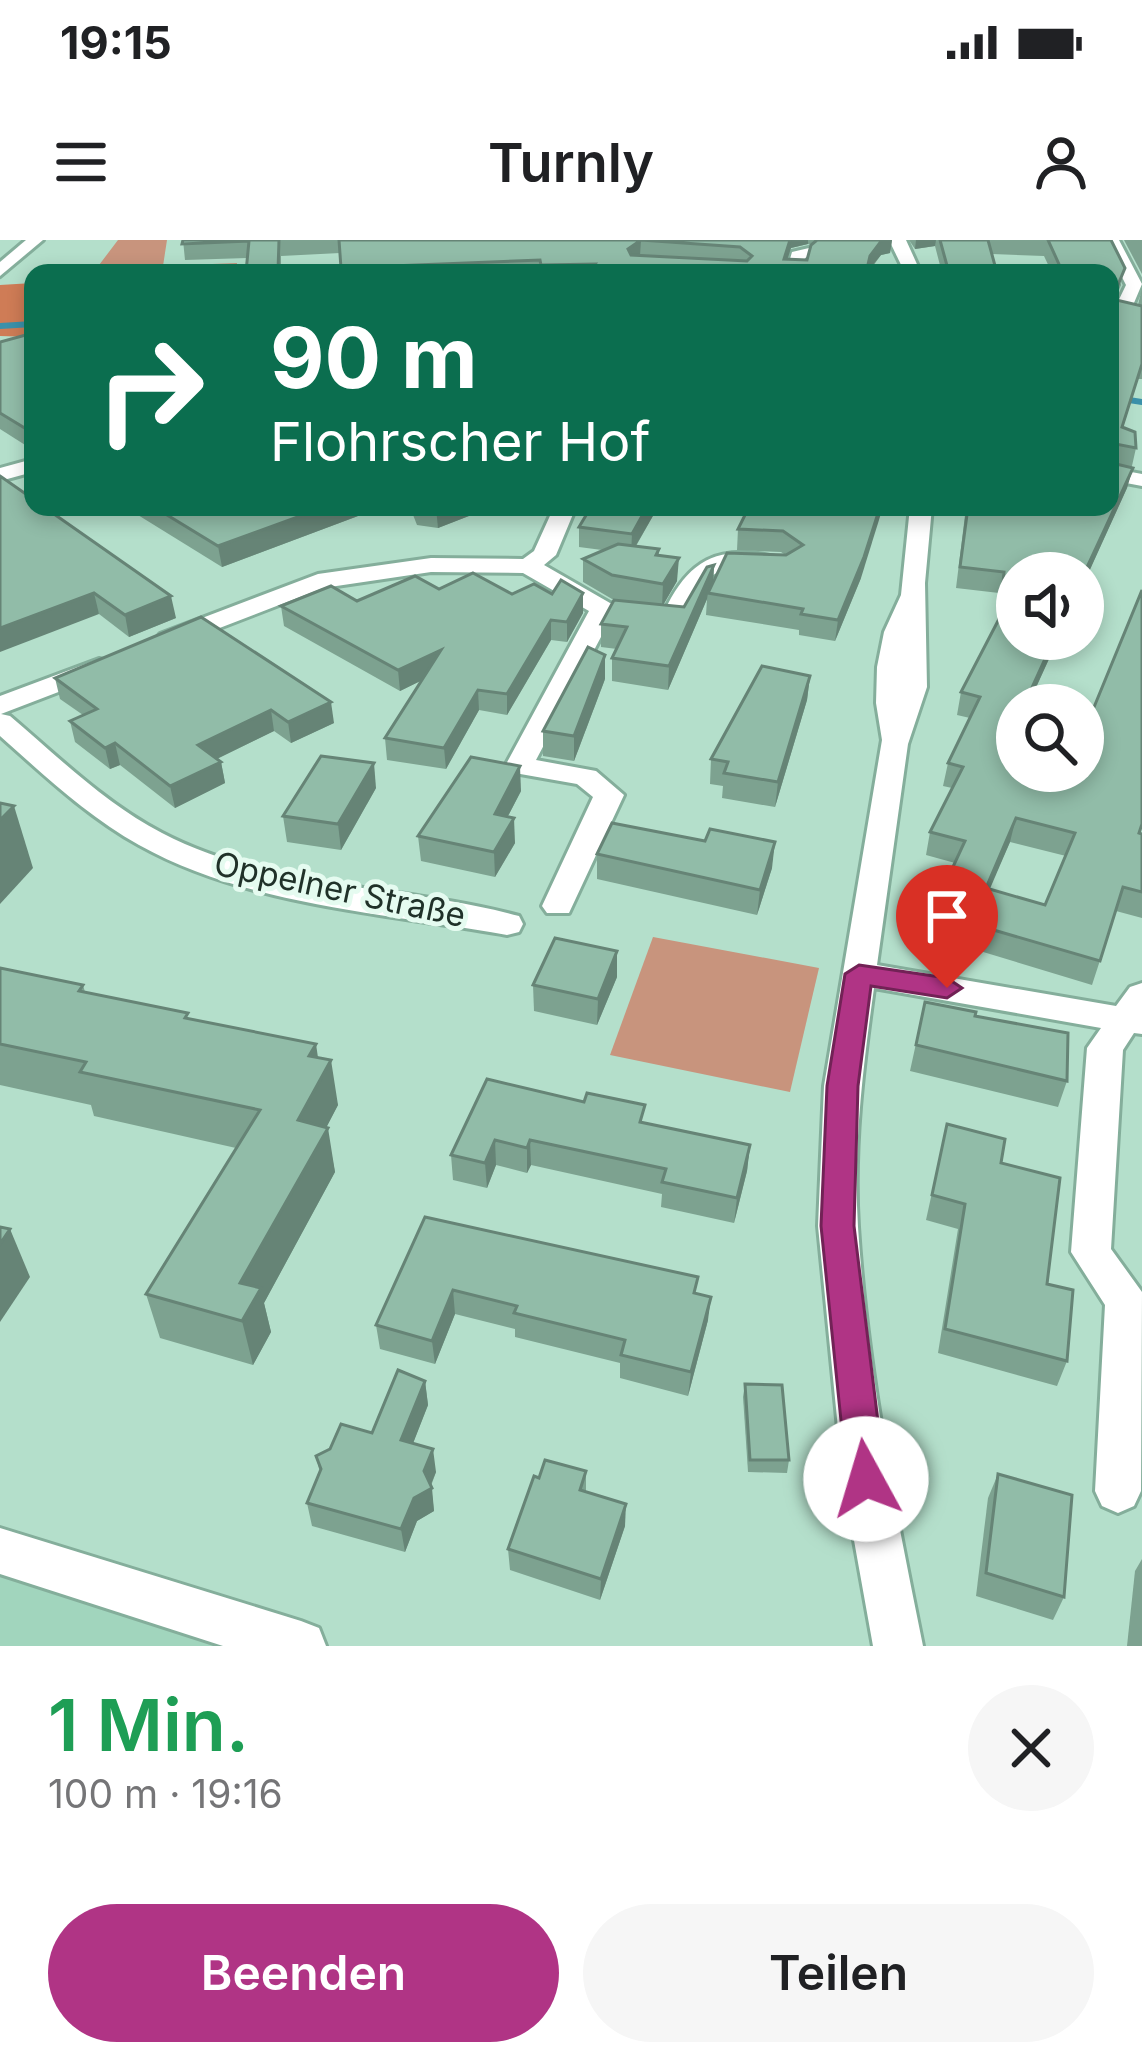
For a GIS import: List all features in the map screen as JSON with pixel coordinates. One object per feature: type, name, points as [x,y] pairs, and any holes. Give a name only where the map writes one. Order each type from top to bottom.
[{"type":"street","points":[[0,271],[35,240]]},
{"type":"street","points":[[1112,240],[1134,285],[1121,314],[1142,317]]},
{"type":"street","points":[[796,264],[798,255],[809,253]]},
{"type":"street","points":[[528,566],[544,555],[562,516]]},
{"type":"street","points":[[898,1646],[866,1479],[838,1226],[842,1086],[894,744],[910,712],[918,668],[913,594],[920,516]]},
{"type":"street","points":[[0,706],[318,581],[430,566],[528,566],[603,609],[672,621],[691,578],[728,557],[784,564]]},
{"type":"street","points":[[558,906],[610,795],[586,777],[519,766],[603,609]]},
{"type":"street","name":"Oppelner Straße","points":[[0,722],[82,792],[153,840],[188,854],[255,876],[507,923]]},
{"type":"street","points":[[859,974],[1136,1011]]},
{"type":"street","points":[[1118,1491],[1126,1302],[1091,1252],[1105,1048],[1136,1011]]},
{"type":"street","points":[[0,1551],[301,1646]]},
{"type":"shaded area","points":[[118,240],[167,240],[163,264],[100,264]]},
{"type":"shaded area","points":[[24,284],[24,337],[0,336],[0,285]]},
{"type":"shaded area","points":[[653,937],[819,968],[790,1092],[610,1055]]},
{"type":"shaded area","points":[[0,1551],[301,1646],[0,1646]]},
{"type":"building","points":[[183,240],[279,240],[278,264],[247,264],[249,241],[182,244]]},
{"type":"building","points":[[339,240],[641,240],[790,240],[784,259],[807,260],[817,240],[882,240],[868,264],[541,264],[540,260],[341,264]],"holes":[[[641,240],[740,247],[752,256],[747,261],[631,255],[628,249]]]},
{"type":"building","points":[[940,240],[988,240],[995,264],[947,264]]},
{"type":"building","points":[[1048,240],[1111,240],[1125,268],[1119,282],[1119,264],[1059,264]]},
{"type":"building","points":[[1119,301],[1142,306],[1142,364],[1122,427],[1135,432],[1136,448],[1119,445]]},
{"type":"building","points":[[24,335],[24,428],[0,413],[0,342]]},
{"type":"building","points":[[1119,465],[1133,468],[1119,498]]},
{"type":"building","points":[[0,476],[24,493],[24,516],[57,516],[171,596],[125,615],[94,593],[0,628]]},
{"type":"building","points":[[169,516],[300,516],[218,546]]},
{"type":"building","points":[[586,516],[642,516],[632,534],[579,527]]},
{"type":"building","points":[[744,516],[877,516],[838,620],[801,614],[803,609],[708,593],[727,553],[786,555],[803,545],[783,531],[738,529]]},
{"type":"building","points":[[967,516],[1111,516],[1094,552],[996,552],[996,571],[960,567]]},
{"type":"building","points":[[618,544],[659,549],[656,555],[679,558],[663,584],[612,575],[583,559]]},
{"type":"building","points":[[714,565],[669,666],[612,658],[627,627],[601,624],[614,600],[684,607],[707,567]]},
{"type":"building","points":[[473,573],[512,594],[534,584],[552,594],[561,580],[583,593],[567,622],[551,620],[507,694],[478,690],[444,748],[385,738],[441,650],[398,670],[281,606],[331,586],[357,601],[415,576],[439,589]]},
{"type":"building","points":[[1142,590],[1142,892],[1123,887],[1100,961],[932,912],[965,841],[930,832],[963,767],[948,763],[980,697],[961,692],[996,625],[996,660],[1044,660],[1034,684],[996,684],[996,792],[1104,792],[1103,684]],"holes":[[[1016,818],[1075,833],[1045,905],[986,888]]]},
{"type":"building","points":[[201,617],[331,702],[288,722],[271,710],[198,745],[221,762],[170,786],[115,743],[105,748],[70,721],[97,709],[55,678]]},
{"type":"building","points":[[588,647],[605,655],[574,736],[543,731]]},
{"type":"building","points":[[762,666],[810,676],[778,782],[724,773],[728,762],[711,759]]},
{"type":"building","points":[[321,756],[374,763],[338,824],[283,816]]},
{"type":"building","points":[[471,757],[520,766],[495,814],[514,818],[494,852],[418,836]]},
{"type":"building","points":[[0,803],[14,806],[0,820]]},
{"type":"building","points":[[612,823],[705,841],[710,829],[775,842],[760,890],[597,854]]},
{"type":"building","points":[[555,938],[617,951],[598,999],[533,985]]},
{"type":"building","points":[[0,968],[83,985],[79,991],[188,1013],[185,1018],[316,1044],[309,1056],[331,1060],[298,1120],[328,1128],[240,1283],[261,1288],[242,1321],[146,1294],[260,1110],[80,1072],[86,1062],[0,1044]]},
{"type":"building","points":[[925,1002],[1068,1033],[1067,1081],[916,1045]]},
{"type":"building","points":[[487,1079],[584,1102],[587,1093],[645,1105],[640,1122],[750,1145],[737,1198],[662,1182],[666,1169],[530,1140],[527,1148],[495,1140],[485,1163],[451,1155]]},
{"type":"building","points":[[947,1124],[1005,1139],[1001,1163],[1060,1178],[1047,1284],[1073,1290],[1067,1361],[945,1329],[965,1204],[932,1195]]},
{"type":"building","points":[[425,1217],[698,1277],[694,1293],[711,1297],[691,1372],[621,1355],[625,1340],[514,1313],[517,1306],[453,1290],[432,1341],[376,1325]]},
{"type":"building","points":[[398,1370],[425,1381],[401,1440],[433,1449],[424,1471],[432,1488],[414,1498],[401,1529],[307,1503],[321,1469],[316,1456],[330,1449],[341,1424],[372,1433]]},
{"type":"building","points":[[745,1384],[782,1385],[789,1460],[750,1460]]},
{"type":"building","points":[[545,1460],[586,1471],[580,1490],[626,1504],[601,1579],[508,1549],[534,1476],[539,1478]]},
{"type":"building","points":[[998,1474],[1072,1495],[1064,1597],[986,1573]]},
{"type":"waterway","points":[[0,326],[24,325]]},
{"type":"waterway","points":[[1119,398],[1142,402]]},
{"type":"route","points":[[866,1479],[838,1226],[842,1086],[859,974],[947,988]]}]
